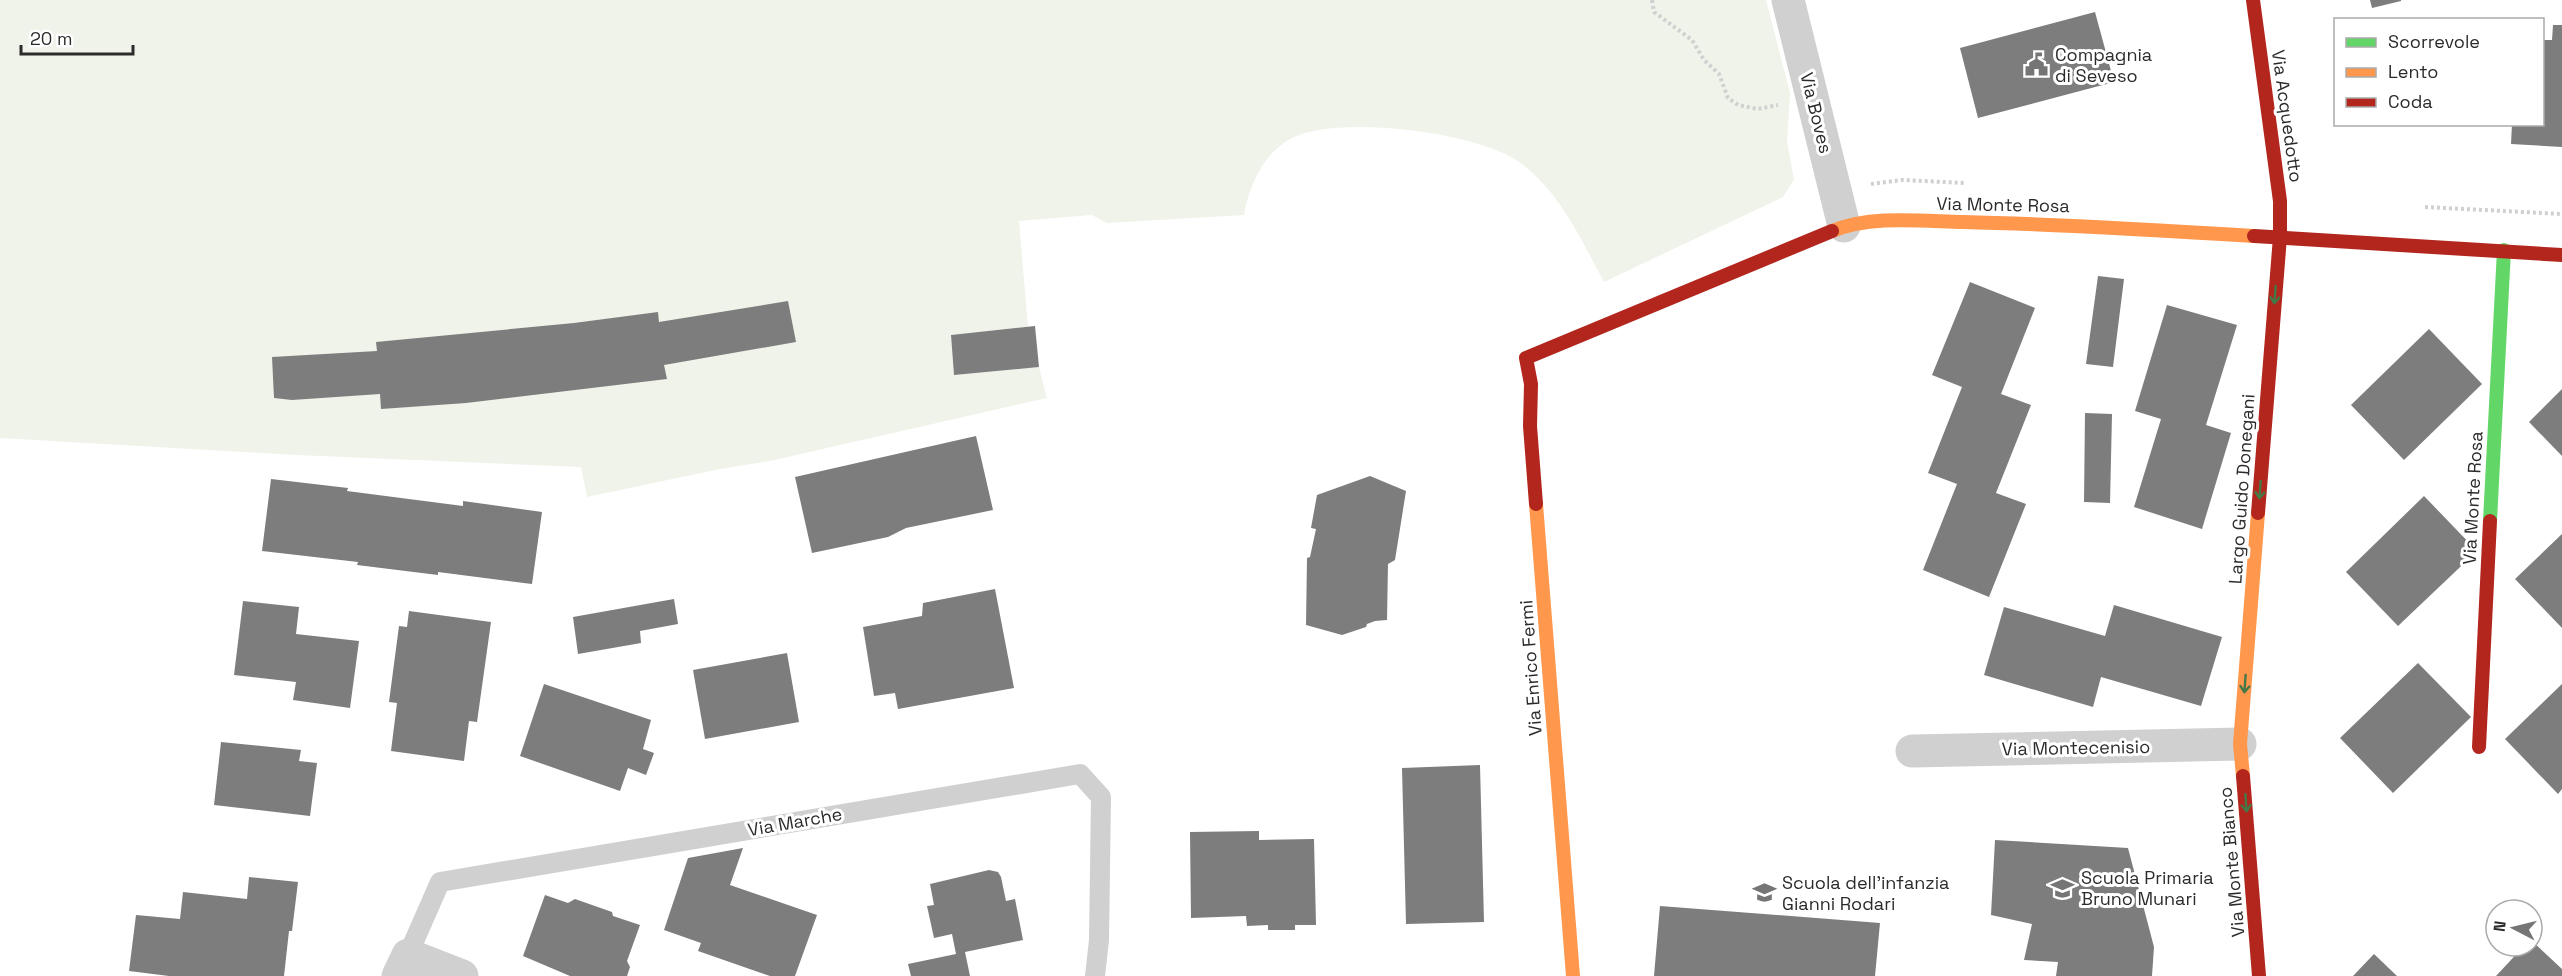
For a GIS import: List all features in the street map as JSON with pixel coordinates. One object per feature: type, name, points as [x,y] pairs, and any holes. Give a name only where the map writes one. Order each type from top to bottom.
[{"type":"street","name":"Via Boves","points":[[1788,0],[1844,226]]},
{"type":"street","name":"Via Acquedotto","points":[[2253,0],[2280,201],[2280,237]]},
{"type":"street","name":"Via Monte Rosa","points":[[1526,357],[1844,226],[1898,221],[2068,224],[2562,255]]},
{"type":"street","name":"Largo Guido Donegani","points":[[2240,744],[2280,237]]},
{"type":"street","name":"Via Monte Rosa","points":[[2479,747],[2504,250]]},
{"type":"street","name":"Via Enrico Fermi","points":[[1526,357],[1531,384],[1530,426],[1573,976]]},
{"type":"street","name":"Via Montecenisio","points":[[1912,751],[2240,744]]},
{"type":"street","name":"Via Monte Bianco","points":[[2240,744],[2259,976]]},
{"type":"street","name":"Via Marche","points":[[403,966],[462,976]]},
{"type":"lane","name":"Via Marche","points":[[403,966],[440,882],[1080,774],[1101,797],[1099,940],[1095,976]]},
{"type":"path","points":[[1652,0],[1654,12],[1692,40],[1704,60],[1719,74],[1728,98],[1738,105],[1758,109],[1794,101],[1811,92]]},
{"type":"shaded area","points":[[0,0],[1766,0],[1790,93],[1787,142],[1794,179],[1783,197],[1604,282],[1567,215],[1544,185],[1516,160],[1469,141],[1438,134],[1370,127],[1311,132],[1290,139],[1272,153],[1254,182],[1244,215],[1107,223],[1092,215],[1019,221],[1028,327],[951,335],[954,375],[1039,367],[1047,398],[770,461],[720,469],[587,497],[581,467],[297,455],[0,438]]},
{"type":"building","points":[[2370,0],[2401,0],[2401,1],[2372,8]]},
{"type":"building","name":"Compagnia di Seveso","points":[[2095,12],[2114,82],[1978,118],[1960,48]]},
{"type":"building","points":[[2553,25],[2562,25],[2562,147],[2511,144],[2512,126],[2544,126],[2544,40],[2552,40]]},
{"type":"building","points":[[2098,276],[2124,279],[2113,367],[2086,364]]},
{"type":"building","points":[[1970,282],[2035,308],[2001,394],[2031,405],[1996,493],[2026,504],[1989,597],[1923,570],[1957,484],[1928,473],[1962,387],[1932,375]]},
{"type":"building","points":[[788,301],[796,342],[664,365],[667,379],[466,403],[381,409],[380,394],[292,400],[274,398],[272,357],[377,351],[376,342],[574,323],[658,312],[659,322]]},
{"type":"building","points":[[2167,305],[2237,325],[2206,425],[2231,433],[2202,529],[2134,507],[2161,419],[2135,411]]},
{"type":"building","points":[[1035,326],[1039,367],[954,375],[951,335]]},
{"type":"building","points":[[2429,329],[2482,384],[2404,460],[2351,405]]},
{"type":"building","points":[[2562,389],[2562,456],[2529,422]]},
{"type":"building","points":[[2085,413],[2112,414],[2110,503],[2084,502]]},
{"type":"building","points":[[976,436],[993,510],[906,528],[888,537],[812,553],[795,477]]},
{"type":"building","points":[[1370,476],[1406,491],[1395,560],[1388,564],[1387,620],[1375,621],[1367,624],[1366,627],[1342,635],[1306,625],[1307,558],[1310,557],[1316,529],[1311,528],[1317,495]]},
{"type":"building","points":[[271,479],[348,488],[347,491],[463,506],[463,501],[542,512],[532,584],[438,572],[438,575],[357,565],[358,562],[262,551]]},
{"type":"building","points":[[2424,496],[2477,551],[2398,626],[2346,572]]},
{"type":"building","points":[[2562,534],[2562,628],[2515,579]]},
{"type":"building","points":[[995,589],[1014,688],[898,709],[895,693],[874,696],[863,627],[922,616],[923,603]]},
{"type":"building","points":[[674,599],[678,624],[640,631],[641,643],[578,654],[573,617]]},
{"type":"building","points":[[243,601],[299,607],[296,634],[359,641],[350,708],[293,700],[296,682],[234,675]]},
{"type":"building","points":[[2114,605],[2222,637],[2201,706],[2101,677],[2093,707],[1984,675],[2004,607],[2105,636]]},
{"type":"building","points":[[409,611],[491,622],[477,722],[469,721],[464,761],[391,751],[397,703],[389,702],[399,626],[407,627]]},
{"type":"building","points":[[787,653],[799,722],[705,739],[693,670]]},
{"type":"building","points":[[2418,663],[2471,717],[2393,793],[2340,738]]},
{"type":"building","points":[[544,684],[651,720],[643,749],[654,753],[646,775],[628,768],[620,791],[520,756]]},
{"type":"building","points":[[2562,684],[2562,789],[2558,794],[2505,739]]},
{"type":"building","points":[[221,742],[301,750],[299,761],[317,763],[310,816],[214,805]]},
{"type":"building","points":[[1480,765],[1484,922],[1406,924],[1402,768]]},
{"type":"building","points":[[1259,831],[1259,840],[1314,839],[1316,925],[1295,925],[1295,930],[1268,930],[1268,925],[1247,926],[1246,916],[1191,918],[1190,832]]},
{"type":"building","points":[[1995,840],[2128,848],[2154,947],[2152,976],[2056,976],[2058,962],[2024,960],[2032,924],[1991,915]]},
{"type":"building","points":[[743,848],[730,885],[817,915],[795,976],[770,976],[698,951],[701,943],[664,930],[688,858]]},
{"type":"building","points":[[989,870],[998,872],[1001,877],[1006,901],[1015,899],[1023,940],[965,952],[970,976],[911,976],[908,964],[956,954],[952,934],[934,938],[927,906],[934,905],[930,884]]},
{"type":"building","points":[[249,877],[298,882],[284,976],[169,976],[129,971],[136,915],[180,919],[183,892],[247,899]]},
{"type":"building","points":[[545,895],[568,903],[575,899],[640,925],[627,961],[630,967],[627,976],[570,976],[523,956]]},
{"type":"building","points":[[1660,906],[1880,923],[1875,976],[1654,976]]},
{"type":"building","points":[[2544,952],[2562,969],[2562,976],[2496,976],[2513,958],[2544,958]]},
{"type":"building","points":[[2374,954],[2397,976],[2353,976]]},
{"type":"traffic: fast","points":[[2490,521],[2504,250]]},
{"type":"traffic: slow","points":[[1832,231],[1863,223],[1913,220],[2254,236]]},
{"type":"traffic: slow","points":[[1536,504],[1573,976]]},
{"type":"traffic: slow","points":[[2243,776],[2240,744],[2258,513]]},
{"type":"traffic: jam","points":[[2253,0],[2280,201],[2280,237],[2258,513]]},
{"type":"traffic: jam","points":[[1536,504],[1530,426],[1531,384],[1526,358],[1832,231]]},
{"type":"traffic: jam","points":[[2254,236],[2562,255]]},
{"type":"traffic: jam","points":[[2479,747],[2490,521]]},
{"type":"traffic: jam","points":[[2243,776],[2259,976]]},
{"type":"place","name":"Compagnia di Seveso","points":[[2037,65]]},
{"type":"place","name":"Scuola Primaria Bruno Munari","points":[[2063,888]]},
{"type":"place","name":"Scuola dell’infanzia Gianni Rodari","points":[[1764,893]]}]
